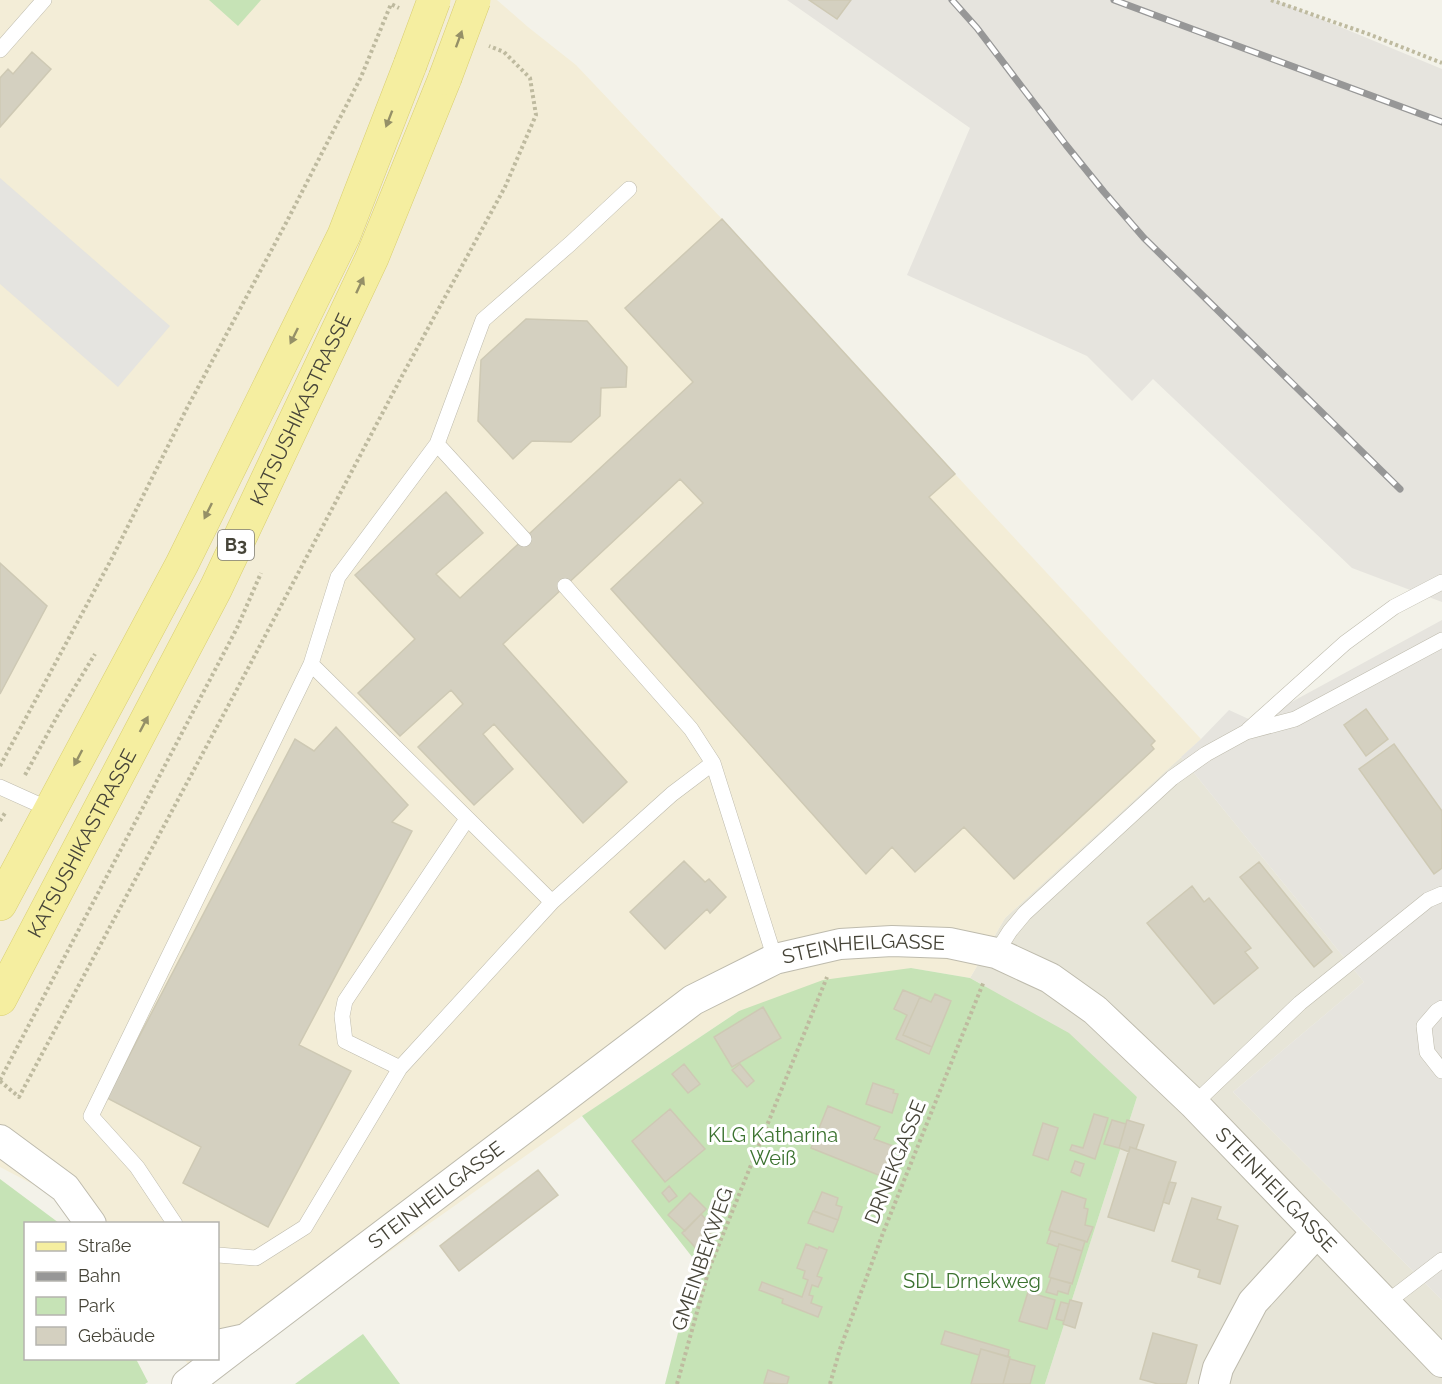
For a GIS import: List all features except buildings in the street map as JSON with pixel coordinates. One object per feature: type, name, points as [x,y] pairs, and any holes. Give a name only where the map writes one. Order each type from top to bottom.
[{"type":"main road","name":"KATSUSHIKASTRASSE","points":[[0,904],[182,564],[339,246],[434,0]]},
{"type":"main road","name":"KATSUSHIKASTRASSE","points":[[0,999],[216,588],[372,258],[474,0]]},
{"type":"street","name":"STEINHEILGASSE","points":[[219,1354],[232,1342],[693,1000],[775,959],[840,944],[892,941],[949,943],[996,953],[1050,978],[1095,1010],[1194,1104],[1442,1362]]},
{"type":"street","points":[[0,1140],[65,1188],[90,1222]]},
{"type":"street","points":[[1214,1384],[1218,1368],[1253,1302],[1317,1232]]},
{"type":"street","name":"STEINHEILGASSE","points":[[187,1384],[213,1360]]},
{"type":"lane","points":[[0,50],[44,0]]},
{"type":"lane","points":[[174,1222],[137,1167],[91,1116],[311,664],[338,577],[437,444],[483,320],[629,189]]},
{"type":"lane","points":[[437,444],[524,539]]},
{"type":"lane","points":[[996,953],[1010,931],[1026,913],[1172,778],[1206,754],[1246,732],[1345,643],[1394,608],[1442,582]]},
{"type":"lane","points":[[565,586],[691,729],[713,763],[775,959]]},
{"type":"lane","points":[[1246,732],[1295,719],[1442,640]]},
{"type":"lane","points":[[311,664],[552,902]]},
{"type":"lane","points":[[219,1255],[256,1258],[305,1227],[400,1068],[552,902],[672,794],[713,763]]},
{"type":"lane","points":[[0,787],[51,810]]},
{"type":"lane","points":[[400,1068],[345,1041],[342,1016],[345,1001],[467,819]]},
{"type":"lane","points":[[1194,1104],[1300,1003],[1428,900],[1442,894]]},
{"type":"lane","points":[[1442,1008],[1424,1026],[1427,1052],[1442,1071]]},
{"type":"lane","points":[[1386,1303],[1442,1260]]},
{"type":"path","points":[[1271,0],[1442,63]]},
{"type":"path","points":[[0,766],[112,558],[187,408],[361,77],[391,4],[401,9]]},
{"type":"path","points":[[4,1073],[0,1080],[19,1097],[402,376],[505,187],[536,115],[530,78],[504,52],[483,43]]},
{"type":"path","name":"GMEINBEKWEG","points":[[677,1384],[710,1269],[840,944]]},
{"type":"path","name":"DRNEKGASSE","points":[[830,1384],[840,1349],[883,1233],[996,953]]},
{"type":"shaded area","points":[[0,0],[497,0],[576,65],[722,219],[1201,739],[1005,918],[970,978],[911,968],[739,1011],[582,1116],[203,1383],[185,1360],[219,1360],[219,1222],[77,1222],[59,1198],[0,1167]]},
{"type":"shaded area","points":[[787,0],[1275,0],[1442,69],[1442,602],[1352,568],[1153,379],[1132,401],[1087,356],[907,275],[970,128]]},
{"type":"shaded area","points":[[0,178],[170,326],[118,387],[0,284]]},
{"type":"shaded area","points":[[1442,620],[1442,1300],[1233,1092],[1364,982],[1181,757],[1229,710],[1255,722]]},
{"type":"shaded area","points":[[1181,757],[1364,982],[1233,1092],[1442,1300],[1442,1384],[1045,1384],[1137,1097],[983,985],[970,978],[1005,918]]},
{"type":"green space","points":[[209,0],[261,0],[238,26]]},
{"type":"green space","points":[[911,968],[970,978],[1069,1033],[1137,1097],[1045,1384],[665,1384],[696,1262],[582,1116],[739,1011],[823,980]]},
{"type":"green space","points":[[0,1179],[58,1222],[24,1222],[24,1360],[137,1360],[148,1382],[145,1384],[0,1384]]},
{"type":"green space","points":[[363,1334],[400,1384],[295,1384]]},
{"type":"railway","points":[[952,0],[977,28],[1066,145],[1144,238],[1400,489]]},
{"type":"railway","points":[[1114,0],[1442,122]]},
{"type":"park label","name":"KLG Katharina Weiß","points":[[773,1146]]},
{"type":"park label","name":"SDL Drnekweg","points":[[972,1281]]}]
